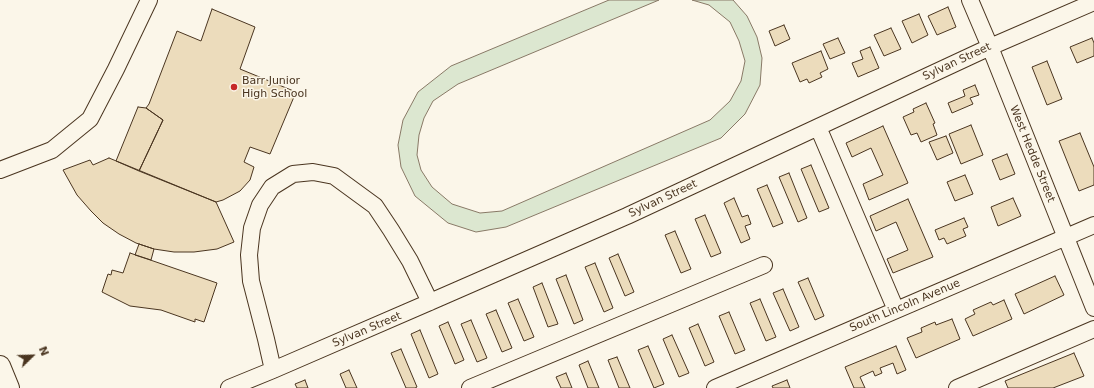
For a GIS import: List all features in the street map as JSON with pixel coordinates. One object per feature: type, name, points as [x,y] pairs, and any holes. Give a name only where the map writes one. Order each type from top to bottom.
[{"type":"main road","points":[[0,366],[9,388]]},
{"type":"street","points":[[0,170],[52,150],[90,119],[116,70],[149,0]]},
{"type":"street","name":"West Hedde Street","points":[[970,0],[1094,308]]},
{"type":"street","name":"Sylvan Street","points":[[229,388],[627,216],[990,47],[1094,2]]},
{"type":"street","points":[[818,127],[896,310]]},
{"type":"street","points":[[273,370],[251,281],[250,255],[252,228],[260,205],[272,187],[293,174],[313,172],[334,176],[375,206],[410,261],[430,302]]},
{"type":"street","name":"South Lincoln Avenue","points":[[715,388],[1094,225]]},
{"type":"street","points":[[470,388],[764,265]]},
{"type":"street","points":[[957,388],[1094,329]]},
{"type":"green space","points":[[609,0],[659,0],[458,84],[433,101],[424,118],[419,135],[417,155],[421,170],[432,187],[452,204],[480,213],[502,211],[710,120],[730,101],[741,81],[745,61],[739,41],[730,22],[709,5],[692,0],[733,0],[747,16],[757,37],[762,58],[760,85],[745,114],[721,138],[506,227],[476,232],[448,223],[415,196],[401,167],[398,145],[403,120],[418,92],[451,66]]},
{"type":"building","points":[[948,7],[956,27],[937,35],[928,16]]},
{"type":"building","points":[[212,9],[255,27],[240,69],[296,92],[270,154],[250,147],[244,162],[254,167],[250,180],[240,191],[216,202],[139,171],[163,120],[146,108],[149,104],[177,31],[201,41]]},
{"type":"building","points":[[919,14],[928,35],[912,43],[902,21]]},
{"type":"building","points":[[784,25],[790,39],[775,46],[769,31]]},
{"type":"building","points":[[891,28],[901,49],[884,56],[874,35]]},
{"type":"building","points":[[838,38],[845,53],[830,59],[823,44]]},
{"type":"building","points":[[1092,38],[1094,43],[1094,56],[1077,63],[1070,47]]},
{"type":"building","points":[[870,47],[879,68],[858,77],[852,63],[863,59],[860,51]]},
{"type":"building","points":[[821,51],[828,69],[820,73],[822,77],[809,83],[807,79],[800,82],[792,63]]},
{"type":"building","points":[[1047,61],[1062,99],[1047,105],[1032,67]]},
{"type":"building","points":[[975,85],[979,95],[970,98],[973,104],[952,113],[948,103],[965,96],[963,90]]},
{"type":"building","points":[[926,103],[935,123],[933,124],[937,135],[921,142],[917,133],[911,135],[903,117],[914,112],[913,109]]},
{"type":"building","points":[[138,107],[146,108],[163,120],[139,171],[116,161]]},
{"type":"building","points":[[971,125],[983,155],[961,164],[949,134]]},
{"type":"building","points":[[883,126],[908,183],[869,200],[863,184],[883,175],[871,148],[852,157],[846,143]]},
{"type":"building","points":[[1080,133],[1094,167],[1094,185],[1079,191],[1059,141]]},
{"type":"building","points":[[946,136],[953,153],[937,160],[929,142]]},
{"type":"building","points":[[1007,154],[1015,174],[1000,180],[992,160]]},
{"type":"building","points":[[109,158],[216,202],[234,242],[217,249],[194,252],[174,252],[154,249],[136,243],[119,234],[103,223],[77,195],[63,170],[90,160],[93,165]]},
{"type":"building","points":[[811,165],[829,208],[819,212],[801,169]]},
{"type":"building","points":[[789,173],[807,218],[798,222],[779,177]]},
{"type":"building","points":[[965,175],[973,194],[955,201],[947,182]]},
{"type":"building","points":[[767,185],[783,223],[773,227],[757,189]]},
{"type":"building","points":[[734,198],[742,217],[748,215],[751,224],[745,226],[750,239],[741,243],[724,203]]},
{"type":"building","points":[[1013,198],[1021,216],[998,226],[991,207]]},
{"type":"building","points":[[908,199],[933,257],[893,273],[887,259],[908,250],[896,222],[876,231],[870,216]]},
{"type":"building","points":[[705,215],[721,253],[711,257],[695,219]]},
{"type":"building","points":[[964,218],[968,227],[963,229],[966,236],[947,244],[944,238],[939,240],[935,230]]},
{"type":"building","points":[[675,231],[691,269],[681,273],[665,235]]},
{"type":"building","points":[[139,244],[154,249],[151,260],[135,255]]},
{"type":"building","points":[[130,253],[217,283],[204,322],[195,319],[195,322],[161,310],[130,306],[102,292],[108,274],[111,275],[112,270],[123,273]]},
{"type":"building","points":[[618,254],[634,292],[625,296],[609,258]]},
{"type":"building","points":[[595,263],[613,308],[604,312],[585,267]]},
{"type":"building","points":[[566,275],[583,320],[574,324],[556,279]]},
{"type":"building","points":[[1055,276],[1064,295],[1024,314],[1015,294]]},
{"type":"building","points":[[808,278],[824,316],[815,320],[798,282]]},
{"type":"building","points":[[542,283],[558,324],[548,327],[533,287]]},
{"type":"building","points":[[783,289],[799,327],[790,331],[773,293]]},
{"type":"building","points":[[518,299],[534,337],[524,341],[508,303]]},
{"type":"building","points":[[760,299],[776,337],[766,341],[750,303]]},
{"type":"building","points":[[1004,300],[1012,319],[973,336],[965,319],[975,314],[973,310],[991,302],[993,305]]},
{"type":"building","points":[[496,310],[512,348],[502,352],[486,314]]},
{"type":"building","points":[[729,312],[745,350],[735,354],[719,316]]},
{"type":"building","points":[[952,319],[960,339],[916,358],[907,338],[922,332],[921,328],[935,322],[936,325]]},
{"type":"building","points":[[471,320],[487,358],[477,362],[461,324]]},
{"type":"building","points":[[448,322],[464,360],[455,364],[439,326]]},
{"type":"building","points":[[698,324],[714,362],[705,366],[689,328]]},
{"type":"building","points":[[420,330],[438,374],[429,378],[411,334]]},
{"type":"building","points":[[672,335],[689,373],[679,377],[663,339]]},
{"type":"building","points":[[648,346],[664,384],[654,388],[638,350]]},
{"type":"building","points":[[896,346],[906,370],[897,374],[893,363],[880,368],[882,373],[875,376],[873,371],[860,377],[865,388],[854,388],[845,367]]},
{"type":"building","points":[[401,349],[417,387],[415,388],[406,388],[391,353]]},
{"type":"building","points":[[1074,353],[1084,376],[1053,388],[1008,388],[1005,381]]},
{"type":"building","points":[[617,357],[630,388],[619,388],[608,360]]},
{"type":"building","points":[[588,361],[599,388],[588,388],[579,365]]},
{"type":"building","points":[[349,370],[357,388],[346,388],[340,374]]},
{"type":"building","points":[[566,373],[572,388],[561,388],[556,377]]},
{"type":"building","points":[[305,380],[308,388],[297,388],[295,384]]},
{"type":"building","points":[[787,380],[790,388],[773,388],[772,386]]},
{"type":"place","name":"Barr Junior High School","points":[[234,87]]}]
